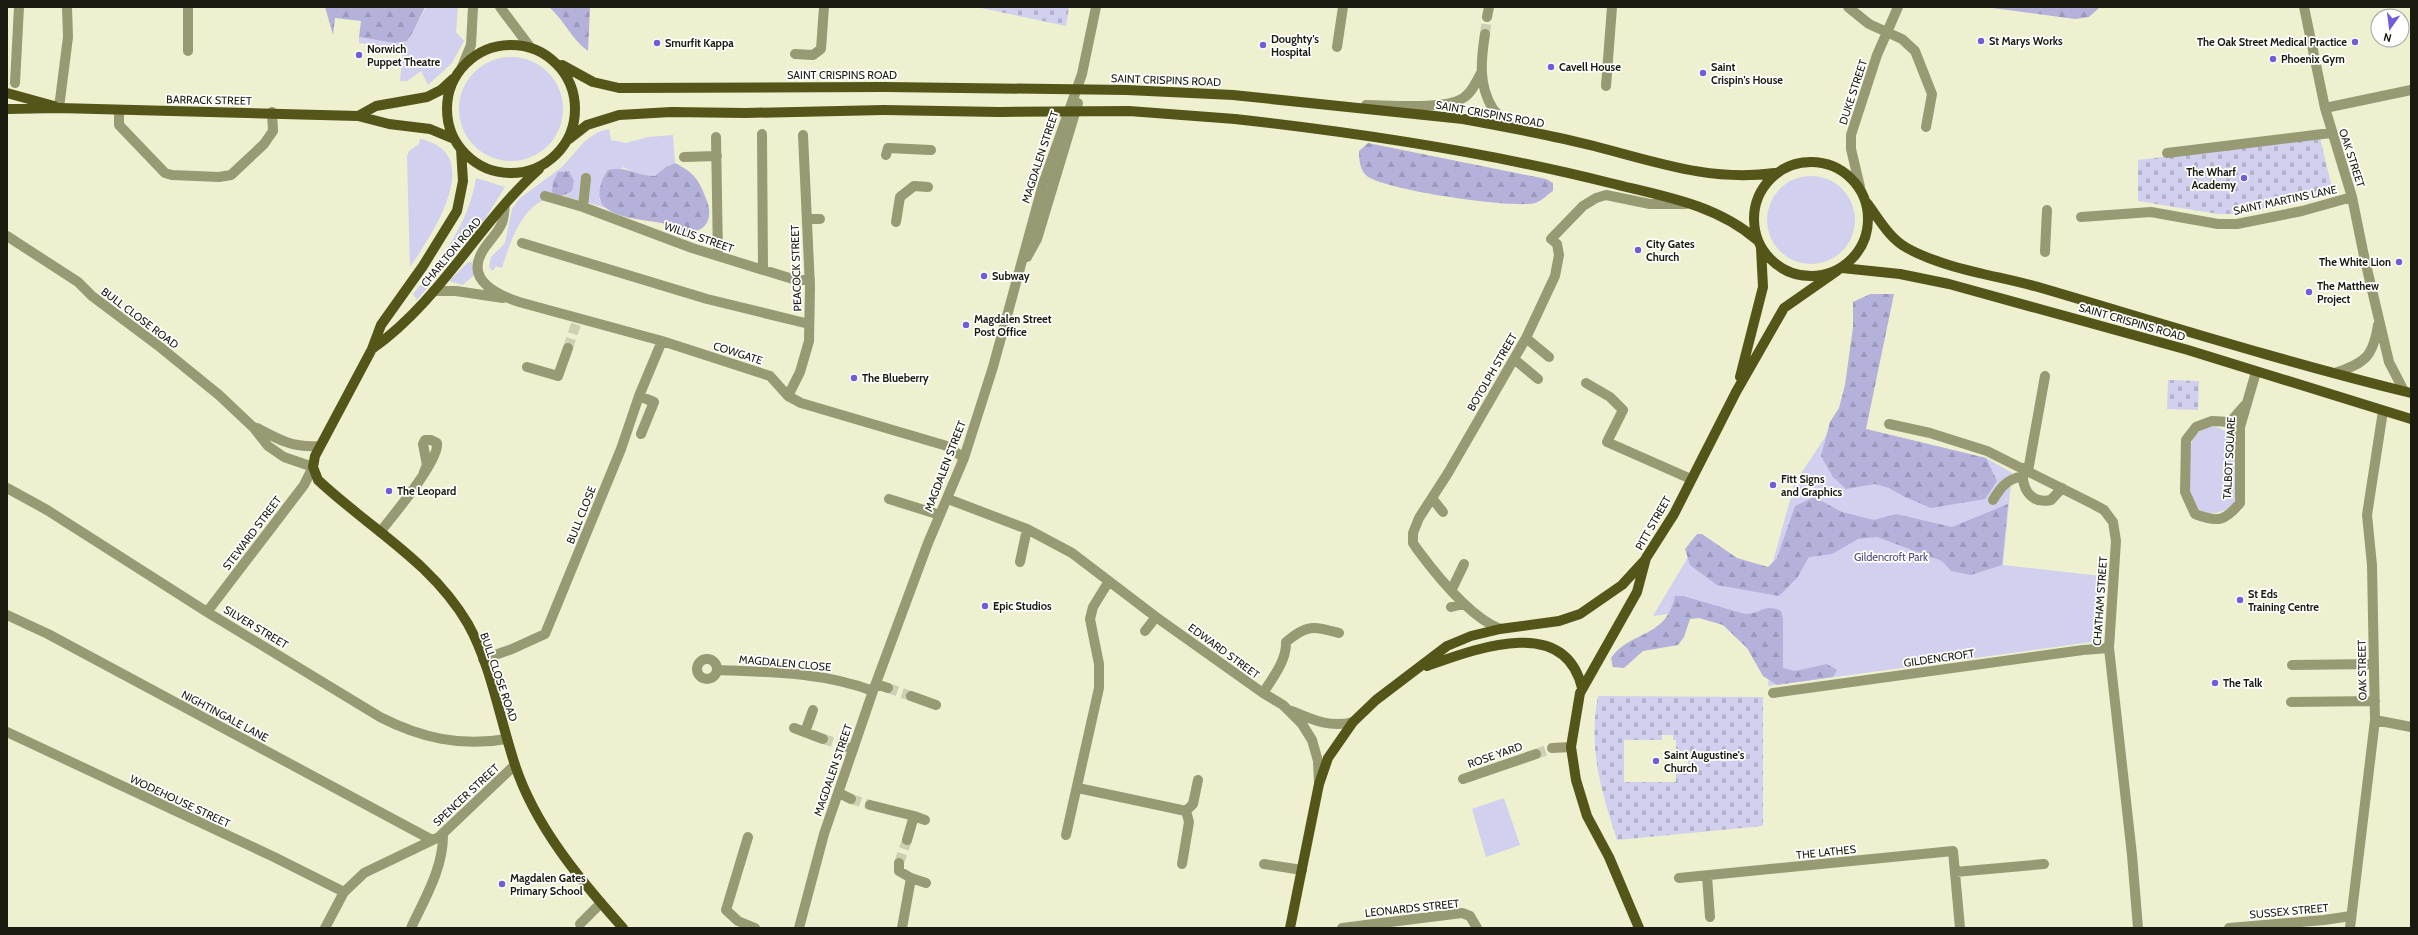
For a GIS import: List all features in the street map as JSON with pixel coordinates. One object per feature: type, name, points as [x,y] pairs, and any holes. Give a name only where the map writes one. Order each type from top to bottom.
[{"type":"main road","points":[[505,45],[530,47],[555,61],[570,81],[576,104],[573,129],[568,140],[557,154],[543,165],[519,173],[493,171],[481,166],[461,149],[454,139],[450,128],[447,102],[455,78],[462,67],[481,51],[505,45]]},
{"type":"main road","name":"SAINT CRISPINS ROAD","points":[[555,61],[593,82],[619,88],[885,87],[1127,90],[1233,95],[1463,119],[1514,128],[1708,174],[1754,176],[1775,173],[1792,164],[1811,161],[1830,164],[1847,173],[1860,187],[1867,203],[1890,235],[1906,248],[1934,259],[2335,373],[2408,392]]},
{"type":"main road","points":[[358,116],[376,106],[426,98],[441,90],[455,78]]},
{"type":"main road","name":"BARRACK STREET","points":[[7,93],[59,108]]},
{"type":"main road","name":"BARRACK STREET","points":[[7,109],[59,108],[119,111],[272,112],[358,116],[389,124],[430,129],[454,139]]},
{"type":"main road","name":"SAINT CRISPINS ROAD","points":[[568,140],[587,125],[619,115],[671,112],[746,113],[884,110],[1137,112],[1330,129],[1457,150],[1585,176],[1692,204],[1720,214],[1741,226],[1759,244],[1772,262],[1792,273],[1803,276],[1820,276],[1839,270],[1907,275],[1949,284],[2188,350],[2411,419]]},
{"type":"main road","name":"CHARLTON ROAD","points":[[313,467],[319,446],[372,349],[381,325],[423,266],[457,211],[463,181],[461,149]]},
{"type":"main road","name":"CHARLTON ROAD","points":[[372,349],[398,331],[434,291],[522,184],[543,165]]},
{"type":"main road","name":"SAINT CRISPINS ROAD","points":[[1759,244],[1753,222],[1755,204],[1763,187],[1775,173]]},
{"type":"main road","name":"SAINT CRISPINS ROAD","points":[[1839,270],[1860,251],[1869,228],[1867,203]]},
{"type":"main road","name":"PITT STREET","points":[[1736,392],[1763,287],[1759,244]]},
{"type":"main road","name":"PITT STREET","points":[[1582,688],[1637,592],[1646,558],[1674,514],[1736,392],[1784,308],[1839,270]]},
{"type":"main road","name":"BULL CLOSE ROAD","points":[[313,467],[318,480],[426,570],[452,599],[469,626],[483,659],[515,765],[532,806],[544,827],[601,904],[623,928]]},
{"type":"main road","points":[[1319,784],[1328,758],[1353,722],[1376,700],[1447,646],[1471,636],[1500,629],[1559,621],[1580,614],[1622,585],[1646,558]]},
{"type":"main road","points":[[1418,669],[1496,645],[1533,642],[1562,652],[1572,663],[1582,688],[1571,747],[1576,780],[1587,816],[1609,857],[1639,928]]},
{"type":"main road","name":"EDWARD STREET","points":[[1290,928],[1319,784]]},
{"type":"street","points":[[15,83],[19,7]]},
{"type":"street","points":[[59,108],[68,37],[67,7]]},
{"type":"street","points":[[188,7],[188,51]]},
{"type":"street","points":[[462,67],[471,45],[473,7]]},
{"type":"street","points":[[500,7],[530,47]]},
{"type":"street","points":[[795,54],[813,55],[821,49],[824,7]]},
{"type":"street","name":"MAGDALEN STREET","points":[[799,928],[812,874],[874,688],[940,515],[964,458],[993,367],[1043,184],[1082,74],[1096,7]]},
{"type":"street","points":[[1337,47],[1343,7]]},
{"type":"street","points":[[1606,86],[1612,7]]},
{"type":"street","points":[[1848,7],[1869,24],[1887,30],[1902,38],[1916,51],[1932,94],[1926,127]]},
{"type":"street","name":"DUKE STREET","points":[[1860,187],[1851,149],[1851,135],[1887,30],[1898,7]]},
{"type":"street","name":"OAK STREET","points":[[2304,7],[2325,108],[2331,133],[2352,197],[2364,256],[2389,362],[2408,392]]},
{"type":"street","points":[[1485,34],[1481,73],[1485,92],[1494,110],[1514,128]]},
{"type":"street","points":[[1341,106],[1449,104],[1464,98],[1472,90],[1481,73]]},
{"type":"street","points":[[2325,108],[2411,90]]},
{"type":"street","points":[[119,111],[119,125],[165,173],[172,175],[219,177],[231,175],[264,144],[273,131],[272,112]]},
{"type":"street","points":[[2167,153],[2331,133]]},
{"type":"street","points":[[762,134],[764,270]]},
{"type":"street","name":"PEACOCK STREET","points":[[788,396],[806,358],[809,324],[810,280],[803,135]]},
{"type":"street","points":[[716,137],[718,256]]},
{"type":"street","points":[[886,155],[888,148],[931,150]]},
{"type":"street","points":[[684,157],[717,156]]},
{"type":"street","points":[[583,207],[586,178]]},
{"type":"street","points":[[896,222],[900,197],[914,186],[928,187]]},
{"type":"street","name":"BOTOLPH STREET","points":[[1500,629],[1480,619],[1463,604],[1413,543],[1413,533],[1419,518],[1526,338],[1555,276],[1559,255],[1557,244],[1551,239],[1584,206],[1596,198],[1606,195],[1650,204],[1692,204]]},
{"type":"street","name":"WILLIS STREET","points":[[545,196],[583,207],[718,256],[796,280],[810,280]]},
{"type":"street","name":"SAINT MARTINS LANE","points":[[2081,217],[2151,212],[2218,224],[2237,224],[2302,211],[2352,197]]},
{"type":"street","name":"COWGATE","points":[[505,205],[502,224],[481,254],[477,263],[478,270],[485,285],[497,293],[577,321],[662,341],[770,376],[788,396],[808,405],[947,446],[964,458]]},
{"type":"street","points":[[2045,252],[2047,210]]},
{"type":"street","points":[[807,219],[820,219]]},
{"type":"street","name":"BULL CLOSE ROAD","points":[[7,236],[78,282],[92,296],[219,395],[253,427],[268,446],[284,457],[313,467]]},
{"type":"street","points":[[522,243],[707,299],[809,324]]},
{"type":"street","name":"COWGATE","points":[[434,291],[456,291],[514,300]]},
{"type":"street","name":"OAK STREET","points":[[2335,373],[2356,366],[2367,356],[2375,344],[2379,317]]},
{"type":"street","points":[[1526,338],[1549,357]]},
{"type":"street","name":"BULL CLOSE","points":[[483,659],[545,634],[662,341]]},
{"type":"street","points":[[527,367],[558,376],[568,348]]},
{"type":"street","points":[[1514,359],[1538,379]]},
{"type":"street","name":"TALBOT SQUARE","points":[[2245,405],[2230,422],[2212,421],[2196,427],[2186,440],[2185,492],[2195,514],[2211,520],[2228,517],[2240,503],[2240,427],[2245,405],[2256,372]]},
{"type":"street","points":[[2045,376],[2025,472],[2025,490],[2040,500],[2050,500],[2062,488]]},
{"type":"street","points":[[1586,383],[1610,397],[1623,410],[1607,442],[1691,479]]},
{"type":"street","points":[[639,396],[654,402],[641,434]]},
{"type":"street","name":"OAK STREET","points":[[2350,928],[2376,720],[2372,565],[2367,515],[2383,411]]},
{"type":"street","name":"CHATHAM STREET","points":[[1889,424],[1930,434],[1987,451],[2025,472],[2062,488],[2104,510],[2113,522],[2116,541],[2109,648],[2132,855],[2138,928]]},
{"type":"street","name":"BULL CLOSE ROAD","points":[[253,427],[281,441],[302,447],[319,446]]},
{"type":"street","name":"STEWARD STREET","points":[[207,612],[304,484],[313,467]]},
{"type":"street","points":[[380,532],[403,504],[424,472]]},
{"type":"street","points":[[1993,500],[2002,484],[2025,472]]},
{"type":"street","name":"SILVER STREET","points":[[7,488],[47,510],[207,612],[380,717],[409,731],[452,740],[486,743],[507,739]]},
{"type":"street","points":[[1432,498],[1442,512]]},
{"type":"street","points":[[889,499],[940,515]]},
{"type":"street","name":"EDWARD STREET","points":[[948,499],[1027,529],[1072,553],[1156,617],[1288,710],[1312,740],[1318,761],[1319,784]]},
{"type":"street","points":[[1020,562],[1027,529]]},
{"type":"street","points":[[1452,589],[1464,564]]},
{"type":"street","points":[[1066,834],[1078,788],[1099,688],[1099,664],[1090,619],[1092,607],[1109,581]]},
{"type":"street","points":[[1451,607],[1463,604]]},
{"type":"street","name":"NIGHTINGALE LANE","points":[[7,615],[48,634],[432,840]]},
{"type":"street","points":[[1145,631],[1156,617]]},
{"type":"street","points":[[1263,693],[1286,650],[1286,642],[1302,629],[1320,628],[1339,633]]},
{"type":"street","name":"GILDENCROFT","points":[[1773,693],[2083,650],[2109,648]]},
{"type":"street","points":[[2292,665],[2374,664]]},
{"type":"street","name":"MAGDALEN CLOSE","points":[[717,670],[798,674],[851,682],[874,688],[888,688]]},
{"type":"street","points":[[911,696],[936,705]]},
{"type":"street","points":[[2291,702],[2375,701]]},
{"type":"street","points":[[805,732],[813,710]]},
{"type":"street","points":[[1288,710],[1330,725],[1340,726],[1353,722]]},
{"type":"street","points":[[2376,720],[2411,727]]},
{"type":"street","points":[[794,728],[823,738]]},
{"type":"street","name":"WODEHOUSE STREET","points":[[7,732],[274,857],[344,892]]},
{"type":"street","points":[[842,746],[853,750]]},
{"type":"street","points":[[1552,748],[1571,747]]},
{"type":"street","name":"ROSE YARD","points":[[1463,779],[1536,754]]},
{"type":"street","name":"SPENCER STREET","points":[[325,928],[344,892],[364,873],[444,833],[515,765]]},
{"type":"street","points":[[1186,811],[1193,804],[1198,780]]},
{"type":"street","points":[[1078,788],[1186,811]]},
{"type":"street","points":[[839,793],[851,799]]},
{"type":"street","points":[[870,805],[925,820]]},
{"type":"street","points":[[1182,864],[1189,822],[1186,811]]},
{"type":"street","points":[[907,840],[914,816]]},
{"type":"street","points":[[411,928],[439,866],[444,846],[444,833]]},
{"type":"street","points":[[748,837],[726,910],[738,921],[755,928]]},
{"type":"street","name":"THE LATHES","points":[[1679,878],[1953,851],[1960,928]]},
{"type":"street","points":[[899,863],[899,871],[911,878],[926,883]]},
{"type":"street","points":[[1264,864],[1302,870]]},
{"type":"street","points":[[1955,872],[2044,864]]},
{"type":"street","points":[[1707,876],[1710,918]]},
{"type":"street","points":[[902,928],[911,878]]},
{"type":"street","points":[[580,924],[601,904]]},
{"type":"street","name":"LEONARDS STREET","points":[[1342,928],[1462,913],[1470,916],[1477,928]]},
{"type":"street","name":"SUSSEX STREET","points":[[2229,928],[2324,920],[2351,916]]},
{"type":"green space","points":[[325,7],[425,7],[407,41],[394,43],[359,37],[361,21],[335,18],[333,35]]},
{"type":"green space","points":[[426,7],[458,7],[456,32],[464,41],[452,63],[428,85],[421,71],[407,81],[400,81],[403,48],[359,43],[359,37],[394,43],[414,30]]},
{"type":"green space","points":[[549,7],[590,7],[588,51],[577,41],[555,12]]},
{"type":"green space","points":[[976,7],[1069,7],[1066,26]]},
{"type":"green space","points":[[1985,7],[2100,7],[2089,17],[2075,19]]},
{"type":"green space","points":[[511,57],[531,61],[548,72],[559,89],[563,109],[559,129],[548,146],[531,157],[511,161],[491,157],[474,146],[463,129],[459,109],[463,89],[474,72],[491,61]]},
{"type":"green space","points":[[609,129],[611,140],[626,143],[648,137],[673,135],[675,163],[655,176],[640,176],[623,167],[599,199],[606,208],[564,196],[572,191],[541,201],[527,213],[522,220],[510,244],[502,268],[496,266],[493,271],[489,267],[491,257],[505,243],[512,209],[519,199],[562,167],[585,141],[598,132]]},
{"type":"green space","points":[[2320,138],[2333,192],[2237,214],[2218,214],[2138,201],[2138,160]]},
{"type":"green space","points":[[420,139],[440,147],[450,161],[452,177],[448,197],[440,217],[430,236],[410,267],[407,156],[409,151],[419,144]]},
{"type":"green space","points":[[1368,143],[1546,179],[1553,183],[1553,191],[1538,202],[1522,204],[1477,201],[1397,187],[1367,176],[1361,168],[1359,151]]},
{"type":"green space","points":[[675,163],[687,170],[696,178],[707,201],[709,216],[704,226],[700,230],[694,232],[679,231],[662,223],[625,217],[612,212],[602,204],[600,200],[600,189],[603,178],[608,170],[621,169],[648,176],[655,176],[666,167]]},
{"type":"green space","points":[[569,171],[574,181],[572,191],[562,196],[552,192],[553,182],[558,172]]},
{"type":"green space","points":[[1811,176],[1828,180],[1842,189],[1851,203],[1855,220],[1851,237],[1842,251],[1828,260],[1811,264],[1794,260],[1780,251],[1771,237],[1767,220],[1771,203],[1780,189],[1794,180]]},
{"type":"green space","points":[[476,178],[505,187],[485,219],[417,300],[413,294],[434,268],[460,226],[472,195]]},
{"type":"green space","points":[[468,262],[472,262],[474,275],[463,285],[449,281]]},
{"type":"green space","points":[[1870,294],[1894,294],[1866,429],[1986,458],[1997,481],[1985,499],[1931,508],[1905,497],[1889,488],[1875,484],[1846,489],[1833,477],[1821,456],[1830,422],[1839,408],[1845,385],[1853,327],[1853,302]]},
{"type":"green space","points":[[2168,380],[2199,381],[2198,410],[2167,409]]},
{"type":"green space","name":"Gildencroft Park","points":[[1840,415],[1866,429],[1986,458],[2012,473],[2003,565],[2101,576],[2096,635],[2092,642],[1768,686],[1771,653],[1777,623],[1688,611],[1653,616],[1691,552],[1752,577],[1772,565],[1795,482]]},
{"type":"green space","points":[[2214,426],[2228,432],[2236,442],[2235,503],[2223,511],[2209,513],[2202,512],[2197,508],[2190,494],[2190,454],[2195,436],[2204,429]]},
{"type":"green space","points":[[1814,497],[1842,512],[1874,520],[1896,514],[1952,527],[2008,504],[2002,565],[1971,575],[1951,571],[1942,561],[1877,537],[1858,539],[1832,554],[1809,557],[1797,578],[1779,596],[1717,585],[1690,565],[1685,549],[1697,534],[1702,534],[1737,558],[1768,567],[1777,558],[1795,506]]},
{"type":"green space","points":[[1675,596],[1683,596],[1745,614],[1751,614],[1767,608],[1781,611],[1783,619],[1783,668],[1795,671],[1827,664],[1837,670],[1833,677],[1777,685],[1763,676],[1747,648],[1723,625],[1699,618],[1690,619],[1684,637],[1678,645],[1643,651],[1624,668],[1613,667],[1611,658],[1619,649],[1647,633],[1664,620],[1670,610]]},
{"type":"green space","points":[[1598,696],[1763,697],[1763,826],[1617,840],[1601,786],[1595,752],[1595,716]],"holes":[[[1662,735],[1673,735],[1673,740],[1676,740],[1676,755],[1688,755],[1688,767],[1676,768],[1676,782],[1624,782],[1624,740],[1662,740]]]},
{"type":"green space","points":[[1504,798],[1520,845],[1486,857],[1472,809]]},
{"type":"tunnel","points":[[1485,34],[1487,17]]},
{"type":"tunnel","points":[[568,348],[576,324]]},
{"type":"tunnel","points":[[888,688],[911,696]]},
{"type":"tunnel","points":[[823,739],[842,745]]},
{"type":"tunnel","points":[[1536,754],[1552,748]]},
{"type":"tunnel","points":[[851,799],[870,805]]},
{"type":"tunnel","points":[[899,863],[907,840]]},
{"type":"place","name":"St Marys Works","points":[[1981,41]]},
{"type":"place","name":"The Oak Street Medical Practice","points":[[2355,42]]},
{"type":"place","name":"Smurfit Kappa","points":[[657,43]]},
{"type":"place","name":"Doughty's Hospital","points":[[1263,45]]},
{"type":"place","name":"Norwich Puppet Theatre","points":[[359,55]]},
{"type":"place","name":"Phoenix Gym","points":[[2273,59]]},
{"type":"place","name":"Cavell House","points":[[1551,67]]},
{"type":"place","name":"Saint Crispin's House","points":[[1703,73]]},
{"type":"place","name":"The Wharf Academy","points":[[2244,178]]},
{"type":"place","name":"City Gates Church","points":[[1638,250]]},
{"type":"place","name":"The White Lion","points":[[2399,262]]},
{"type":"place","name":"Subway","points":[[984,276]]},
{"type":"place","name":"The Matthew Project","points":[[2309,292]]},
{"type":"place","name":"Magdalen Street Post Office","points":[[966,325]]},
{"type":"place","name":"The Blueberry","points":[[854,378]]},
{"type":"place","name":"Fitt Signs and Graphics","points":[[1773,485]]},
{"type":"place","name":"The Leopard","points":[[389,491]]},
{"type":"place","name":"St Eds Training Centre","points":[[2240,600]]},
{"type":"place","name":"Epic Studios","points":[[985,606]]},
{"type":"place","name":"The Talk","points":[[2215,683]]},
{"type":"place","name":"Saint Augustine's Church","points":[[1656,761]]},
{"type":"place","name":"Magdalen Gates Primary School","points":[[502,884]]}]
